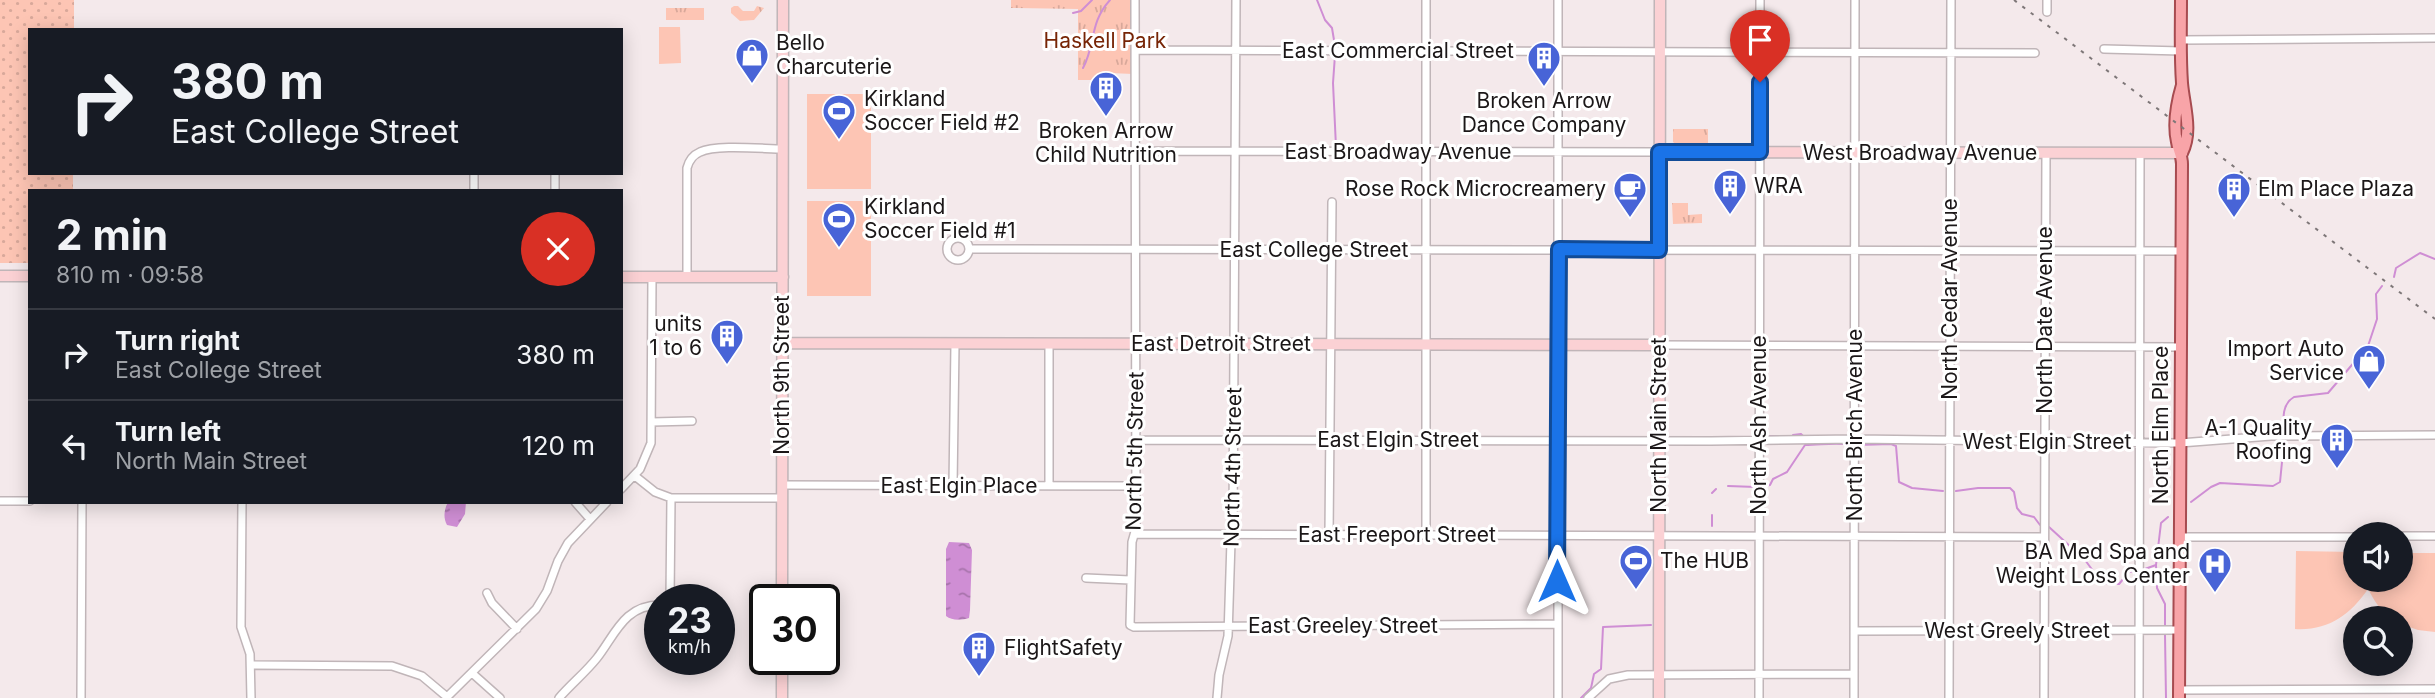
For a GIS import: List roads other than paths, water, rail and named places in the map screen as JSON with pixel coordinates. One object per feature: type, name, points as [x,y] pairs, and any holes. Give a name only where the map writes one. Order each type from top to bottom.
[{"type":"main road","name":"North Elm Place","points":[[2179,694],[2182,153],[2187,143],[2187,109],[2182,85],[2181,0]]},
{"type":"street","name":"North 9th Street","points":[[782,584],[783,0]]},
{"type":"street","name":"North 5th Street","points":[[1130,625],[1132,542],[1135,534],[1138,249],[1135,0]]},
{"type":"street","name":"North 4th Street","points":[[1217,698],[1229,627],[1232,535],[1236,0]]},
{"type":"street","points":[[1426,0],[1426,535]]},
{"type":"street","points":[[1558,0],[1558,698]]},
{"type":"street","name":"North Main Street","points":[[1659,698],[1660,0]]},
{"type":"street","name":"North Ash Avenue","points":[[1759,698],[1760,0]]},
{"type":"street","name":"North Birch Avenue","points":[[1854,698],[1855,0]]},
{"type":"street","name":"North Cedar Avenue","points":[[1949,698],[1951,0]]},
{"type":"street","points":[[2047,0],[2047,12]]},
{"type":"street","points":[[2104,49],[2435,38]]},
{"type":"street","name":"East Commercial Street","points":[[1136,50],[2035,53]]},
{"type":"street","points":[[687,277],[687,168],[690,160],[708,149],[783,149]]},
{"type":"street","name":"East Broadway Avenue","points":[[1137,151],[1659,152]]},
{"type":"street","name":"West Broadway Avenue","points":[[1659,152],[2182,153]]},
{"type":"street","name":"North Date Avenue","points":[[2044,698],[2046,153]]},
{"type":"street","points":[[2139,698],[2140,153]]},
{"type":"street","points":[[1329,535],[1332,202]]},
{"type":"street","name":"East College Street","points":[[969,249],[2181,251]]},
{"type":"street","points":[[0,276],[28,276]]},
{"type":"street","points":[[623,277],[783,277]]},
{"type":"street","points":[[623,487],[635,476],[648,453],[652,422],[652,277]]},
{"type":"street","name":"East Detroit Street","points":[[783,343],[1659,345]]},
{"type":"street","points":[[1048,486],[1049,343]]},
{"type":"street","points":[[953,486],[955,344]]},
{"type":"street","points":[[1659,345],[2180,347]]},
{"type":"street","points":[[652,422],[692,421]]},
{"type":"street","name":"West Elgin Street","points":[[1659,440],[1855,444],[2180,443],[2271,436],[2435,435]]},
{"type":"street","name":"East Elgin Street","points":[[1136,440],[1659,440]]},
{"type":"street","points":[[635,476],[655,492],[671,498],[782,498]]},
{"type":"street","name":"East Elgin Place","points":[[782,485],[1136,486]]},
{"type":"street","points":[[670,584],[671,498]]},
{"type":"street","points":[[0,501],[28,501]]},
{"type":"street","points":[[81,698],[82,504]]},
{"type":"street","points":[[242,504],[242,628],[251,665],[250,698]]},
{"type":"street","points":[[577,504],[590,519]]},
{"type":"street","points":[[251,665],[392,666],[422,676],[447,698],[540,605],[561,554],[572,537],[605,504]]},
{"type":"street","name":"East Freeport Street","points":[[1135,534],[2044,537]]},
{"type":"street","points":[[2413,536],[2435,536]]},
{"type":"street","points":[[2180,537],[2343,537]]},
{"type":"street","points":[[1086,579],[1130,580]]},
{"type":"street","points":[[487,593],[492,603],[517,629]]},
{"type":"street","points":[[559,698],[596,659],[625,618],[644,608]]},
{"type":"street","name":"East Greeley Street","points":[[1130,625],[1229,627],[1557,624]]},
{"type":"street","name":"West Greely Street","points":[[1854,631],[2179,630]]},
{"type":"street","points":[[472,673],[500,698]]},
{"type":"street","points":[[1588,698],[1604,683],[1616,677],[1854,674]]},
{"type":"street","points":[[782,675],[782,698]]},
{"type":"street","points":[[2179,694],[2435,689]]},
{"type":"water","points":[[447,504],[466,504],[465,514],[457,527],[447,525],[444,513]]},
{"type":"water","points":[[949,542],[969,543],[972,550],[970,610],[969,618],[966,619],[946,616],[946,549]]},
{"type":"waterway","points":[[1073,13],[1081,11],[1092,0]]},
{"type":"waterway","points":[[1083,68],[1099,17],[1110,0]]},
{"type":"waterway","points":[[1317,0],[1325,20],[1332,28],[1335,46]]},
{"type":"waterway","points":[[1335,55],[1333,83],[1336,147]]},
{"type":"waterway","points":[[2394,277],[2396,268],[2420,253],[2435,259]]},
{"type":"waterway","points":[[2284,430],[2287,403],[2294,397],[2328,393],[2368,346],[2377,319],[2376,294],[2382,286]]},
{"type":"waterway","points":[[1793,435],[1801,434],[1804,437]]},
{"type":"waterway","points":[[1769,436],[1786,436]]},
{"type":"waterway","points":[[2191,502],[2220,483],[2273,486],[2280,482],[2284,442]]},
{"type":"waterway","points":[[1763,487],[1787,472],[1805,445],[1852,445]]},
{"type":"waterway","points":[[1857,445],[1896,446],[1899,482],[1912,488],[1943,491]]},
{"type":"waterway","points":[[1728,486],[1756,487]]},
{"type":"waterway","points":[[1956,491],[2010,488],[2014,492],[2017,508],[2022,514],[2034,517],[2040,525]]},
{"type":"waterway","points":[[1712,493],[1716,489]]},
{"type":"waterway","points":[[1712,515],[1712,526]]},
{"type":"waterway","points":[[2165,625],[2165,604],[2157,588],[2156,565],[2161,523],[2168,517]]},
{"type":"waterway","points":[[2049,527],[2085,560],[2102,583],[2119,584],[2129,572],[2134,571]]},
{"type":"waterway","points":[[2142,570],[2156,565]]},
{"type":"waterway","points":[[1581,698],[1591,688],[1594,674],[1601,669],[1603,627],[1651,625]]},
{"type":"waterway","points":[[2165,635],[2166,698]]},
{"type":"railway","points":[[2014,0],[2435,319]]},
{"type":"place","name":"Bello Charcuterie","points":[[752,85]]},
{"type":"place","name":"Broken Arrow Dance Company","points":[[1544,88]]},
{"type":"place","name":"Broken Arrow Child Nutrition","points":[[1106,118]]},
{"type":"place","name":"Kirkland Soccer Field #2","points":[[839,141]]},
{"type":"place","name":"WRA","points":[[1730,216]]},
{"type":"place","name":"Rose Rock Microcreamery","points":[[1630,219]]},
{"type":"place","name":"Elm Place Plaza","points":[[2234,219]]},
{"type":"place","name":"Kirkland Soccer Field #1","points":[[839,249]]},
{"type":"place","name":"units 1 to 6","points":[[727,366]]},
{"type":"place","name":"Import Auto Service","points":[[2369,391]]},
{"type":"place","name":"A-1 Quality Roofing","points":[[2337,470]]},
{"type":"place","name":"The HUB","points":[[1636,591]]},
{"type":"place","name":"BA Med Spa and Weight Loss Center","points":[[2215,594]]},
{"type":"place","name":"FlightSafety","points":[[979,678]]},
{"type":"park label","name":"Haskell Park","points":[[1105,41]]}]
